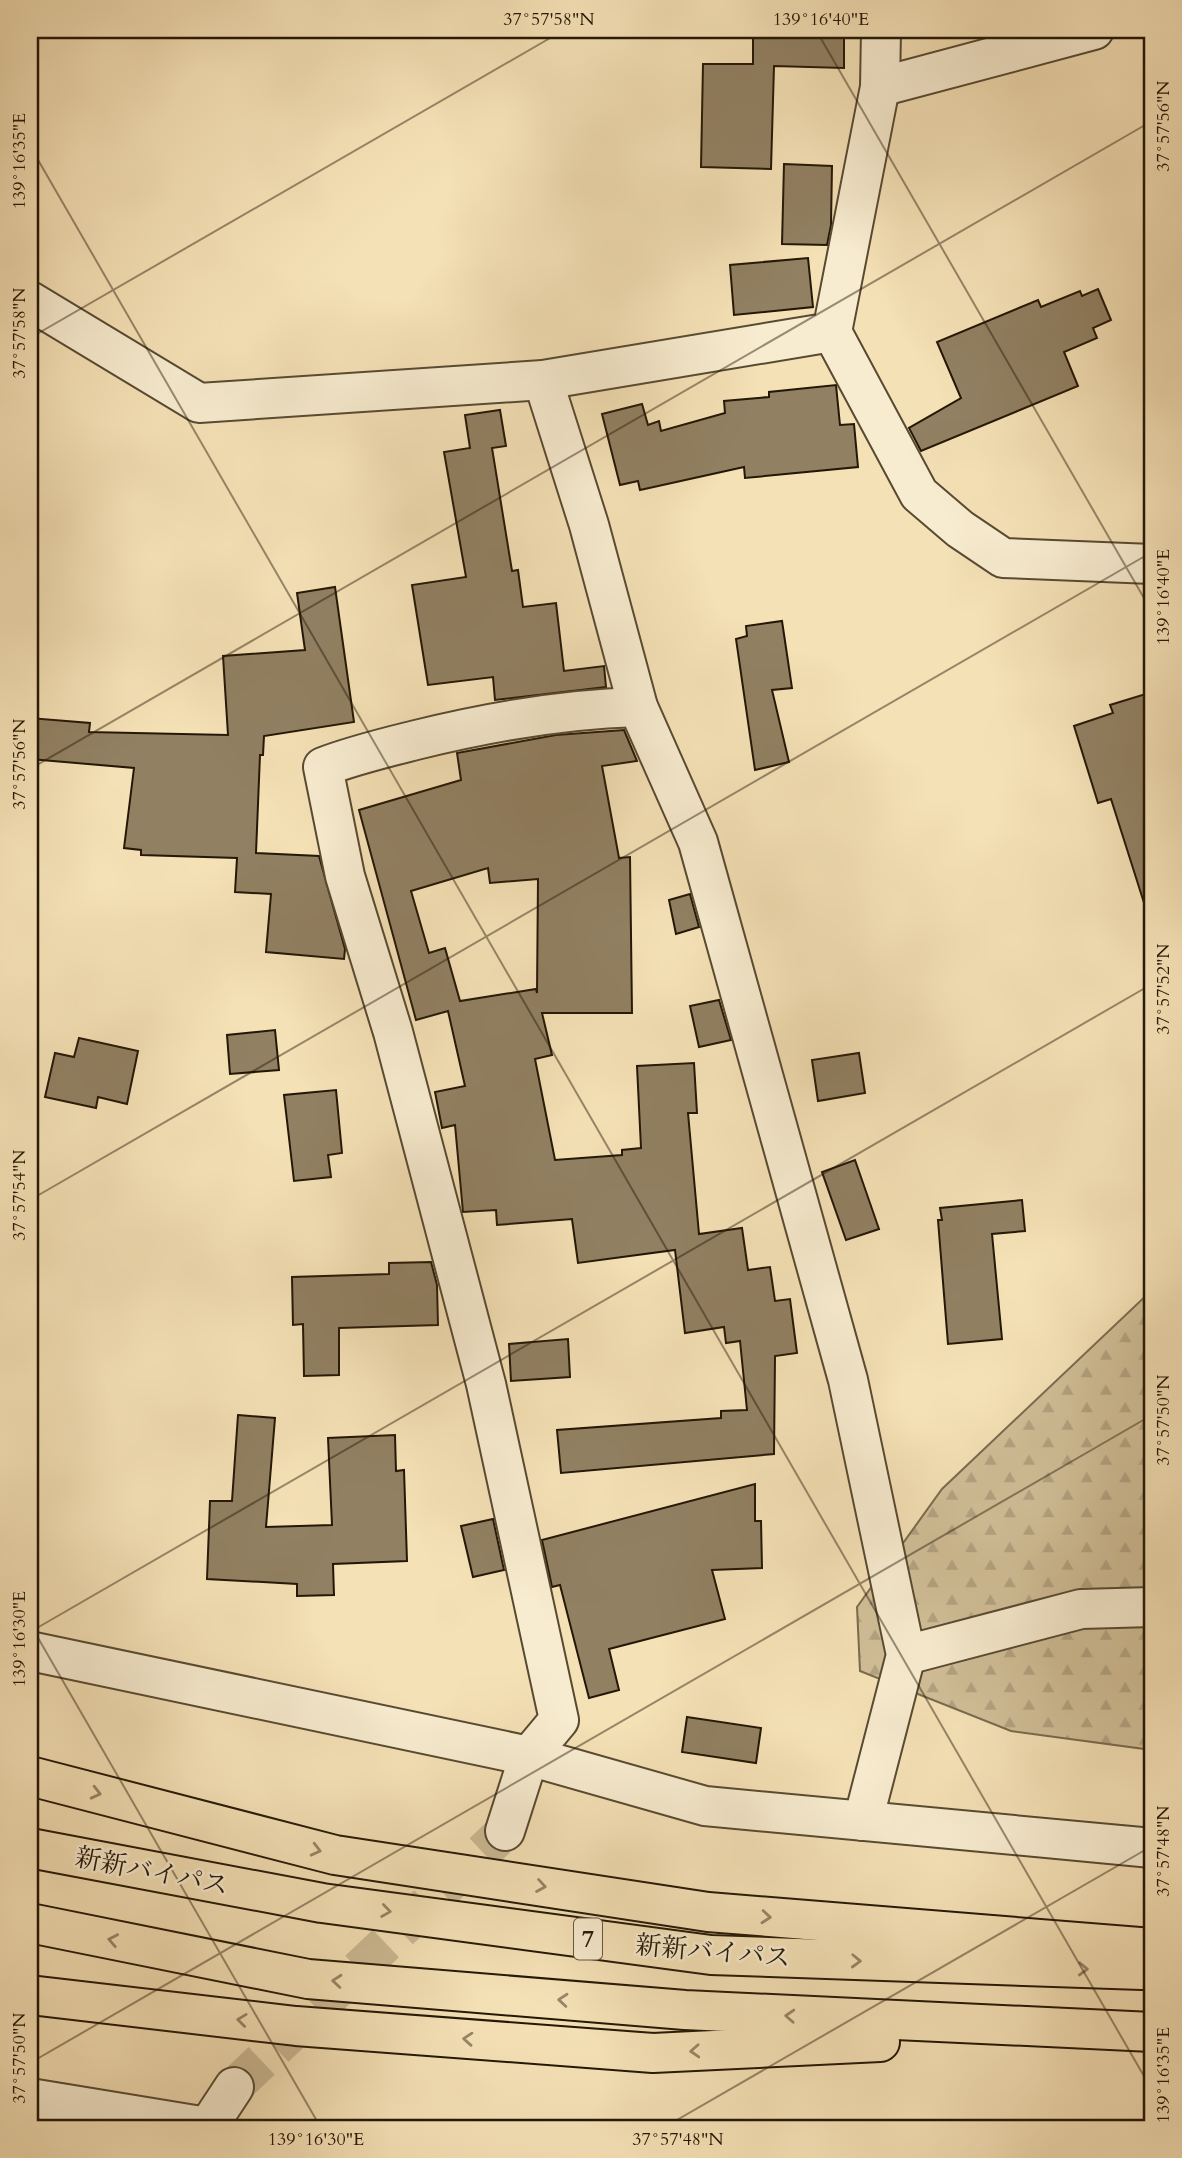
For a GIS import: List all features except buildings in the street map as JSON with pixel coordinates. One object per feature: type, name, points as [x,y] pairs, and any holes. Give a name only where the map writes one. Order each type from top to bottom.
[{"type":"highway","points":[[30,1776],[335,1855],[708,1912],[1152,1948]]},
{"type":"highway","name":"新新バイパス","points":[[30,1848],[321,1903],[711,1955],[1152,1970]]},
{"type":"highway","points":[[30,1923],[308,1979],[685,2010],[1152,2032]]},
{"type":"highway","points":[[30,1995],[296,2026],[653,2053],[1106,2031]]},
{"type":"street","points":[[881,30],[880,87],[832,332],[919,495],[960,529],[1003,558],[1152,564]]},
{"type":"street","points":[[880,87],[1094,30]]},
{"type":"street","points":[[30,301],[199,403],[543,380],[832,332]]},
{"type":"street","points":[[543,380],[589,525],[638,707],[698,842],[848,1380],[906,1655],[863,1821]]},
{"type":"street","points":[[505,1831],[529,1756],[559,1720],[486,1384],[393,1032],[345,876],[323,767],[350,756],[467,728],[576,709],[638,707]]},
{"type":"street","points":[[906,1655],[1081,1609],[1152,1607]]},
{"type":"street","points":[[30,1651],[529,1756],[705,1806],[1152,1848]]},
{"type":"street","points":[[207,2128],[234,2087]]},
{"type":"street","points":[[30,2098],[213,2128]]},
{"type":"green space","points":[[1152,1290],[1152,1750],[1011,1731],[860,1671],[857,1607],[942,1489]]},
{"type":"tunnel","points":[[234,2087],[505,1831]]}]
